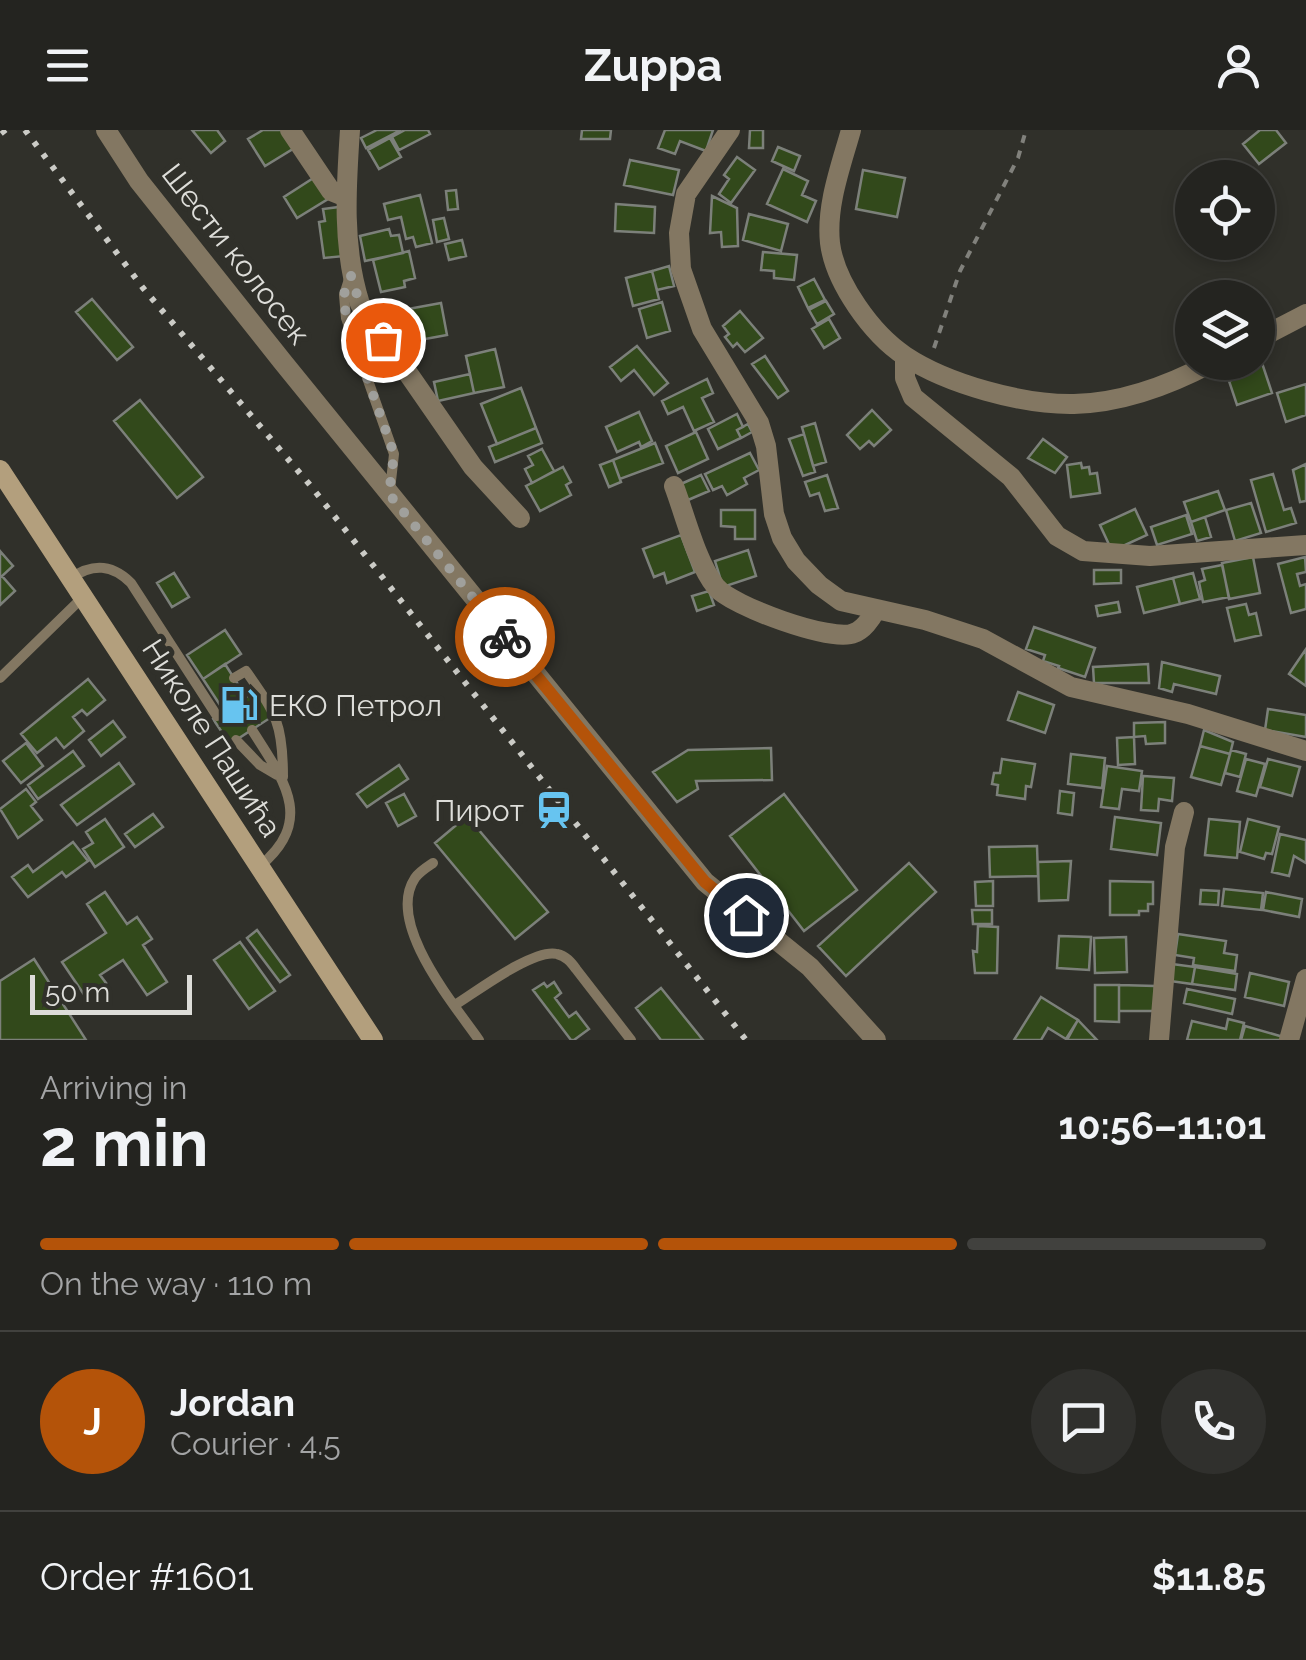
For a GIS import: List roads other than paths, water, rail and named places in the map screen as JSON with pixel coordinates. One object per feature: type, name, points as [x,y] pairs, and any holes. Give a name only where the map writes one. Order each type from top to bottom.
[{"type":"main road","name":"Николе Пашића","points":[[0,470],[373,1040]]},
{"type":"street","name":"Шести колосек","points":[[106,130],[139,180],[389,494],[705,882],[810,967],[876,1040]]},
{"type":"street","points":[[290,130],[332,191],[346,197]]},
{"type":"street","points":[[350,130],[346,197],[351,276],[360,304],[473,467],[520,518]]},
{"type":"street","points":[[730,130],[686,194],[678,233],[681,269],[702,329],[759,424],[766,446],[774,514],[782,538],[818,586],[841,601],[925,620],[982,639],[1071,686],[1188,714],[1306,751]]},
{"type":"street","points":[[851,130],[831,206],[830,244],[840,278],[884,338],[905,356],[988,390],[1034,402],[1075,404],[1135,396],[1175,378]]},
{"type":"street","points":[[1275,330],[1306,314]]},
{"type":"street","points":[[905,356],[906,378],[913,397],[1011,477],[1057,536],[1083,551],[1150,556],[1306,545]]},
{"type":"street","points":[[674,486],[717,590],[758,611],[832,636],[854,634],[875,611]]},
{"type":"street","points":[[1160,1040],[1176,848],[1184,812]]},
{"type":"street","points":[[1290,1040],[1306,979]]},
{"type":"lane","points":[[351,276],[344,294],[346,318],[394,454],[389,494]]},
{"type":"lane","points":[[71,578],[91,568],[120,572],[207,695],[217,716]]},
{"type":"lane","points":[[0,678],[83,597]]},
{"type":"lane","points":[[234,678],[246,671],[274,712],[282,744],[282,778],[290,806],[288,830],[275,854],[260,866]]},
{"type":"lane","points":[[252,730],[282,778]]},
{"type":"lane","points":[[236,740],[260,765],[282,778]]},
{"type":"lane","points":[[433,863],[416,876],[408,917],[428,964],[479,1040]]},
{"type":"lane","points":[[455,1005],[532,958],[556,953],[576,969],[632,1040]]},
{"type":"railway","points":[[2,130],[10,140]]},
{"type":"railway","points":[[25,130],[143,288],[310,485],[746,1040]]},
{"type":"place","name":"ЕКО Петрол","points":[[239,705]]},
{"type":"place","name":"Пирот","points":[[554,810]]}]
